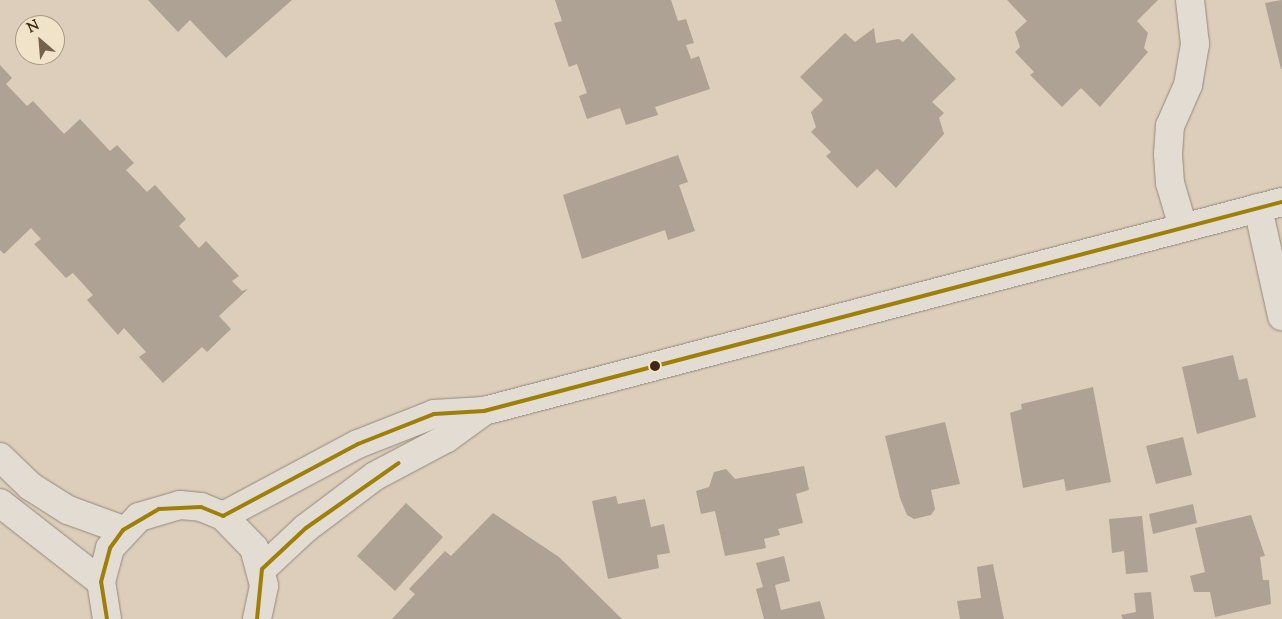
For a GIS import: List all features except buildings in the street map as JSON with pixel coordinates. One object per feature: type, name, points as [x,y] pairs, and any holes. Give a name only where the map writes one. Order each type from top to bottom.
[{"type":"main road","points":[[1183,226],[1170,183],[1168,154],[1170,126],[1188,85],[1195,44],[1190,0]]},
{"type":"main road","points":[[223,516],[358,444],[434,414],[484,411],[527,397],[1270,205],[1282,316]]},
{"type":"main road","points":[[262,569],[306,528],[375,476],[447,438],[484,411]]},
{"type":"main road","points":[[0,457],[30,486],[68,510],[123,530]]},
{"type":"main road","points":[[0,503],[101,582]]},
{"type":"main road","points":[[107,619],[101,582],[110,548],[123,530],[159,508],[180,506],[201,507],[223,516],[246,536],[262,569],[262,603],[257,619]]},
{"type":"transit line","points":[[107,619],[101,582],[110,548],[123,530],[159,509],[201,507],[223,516],[358,444],[434,414],[484,411],[1282,202]]},
{"type":"transit line","points":[[257,619],[262,569],[306,528],[399,463]]}]
